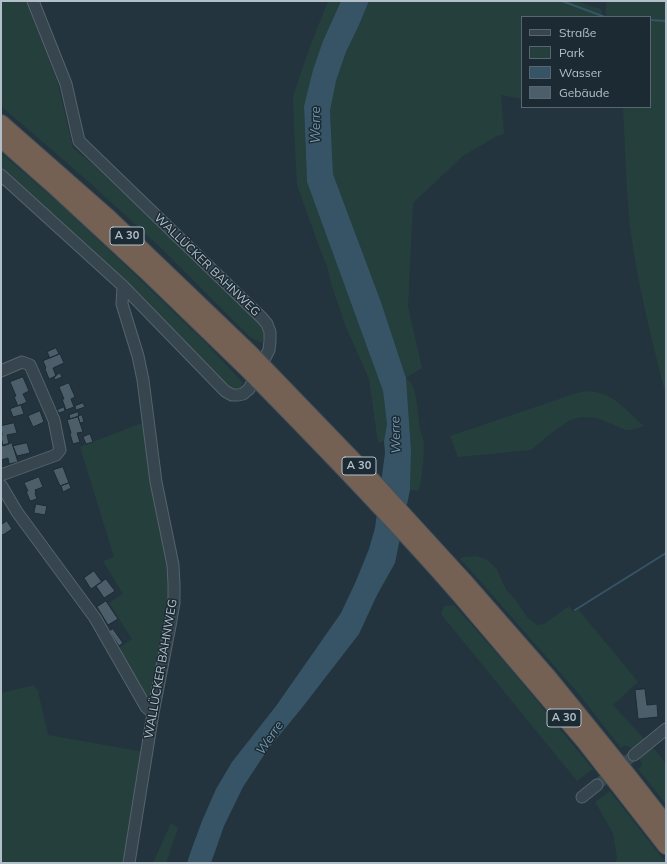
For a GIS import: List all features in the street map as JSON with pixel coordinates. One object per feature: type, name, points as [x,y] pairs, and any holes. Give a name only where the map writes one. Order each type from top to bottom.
[{"type":"highway","name":"A 30","points":[[1,123],[109,218],[247,360],[327,450],[433,564],[462,588],[549,678],[666,824]]},
{"type":"highway","name":"A 30","points":[[1,139],[149,274],[247,360]]},
{"type":"highway","name":"A 30","points":[[462,588],[666,846]]},
{"type":"street","name":"WALLÜCKER BAHNWEG","points":[[1,175],[123,286],[225,391],[238,395],[243,394],[249,389],[269,350],[270,332],[267,324],[79,141],[66,84],[33,1]]},
{"type":"street","name":"WALLÜCKER BAHNWEG","points":[[123,286],[122,304],[138,356],[143,380],[156,482],[173,564],[174,584],[174,603],[153,713],[129,863]]},
{"type":"street","points":[[1,371],[22,362],[30,365],[54,420],[60,450],[56,455],[1,475]]},
{"type":"street","points":[[1,484],[17,512],[95,618],[146,707],[153,713]]},
{"type":"street","points":[[634,754],[666,729]]},
{"type":"street","points":[[582,797],[597,785]]},
{"type":"green space","points":[[1,1],[26,1],[58,84],[73,148],[89,161],[242,303],[256,318],[265,335],[262,343],[250,337],[162,249],[90,183],[1,106]]},
{"type":"green space","points":[[328,1],[341,1],[323,41],[304,106],[307,182],[383,391],[387,424],[384,441],[378,443],[369,379],[346,327],[332,287],[327,266],[297,185],[293,96]]},
{"type":"green space","points":[[369,1],[575,1],[601,9],[602,12],[600,16],[521,16],[521,99],[501,95],[504,134],[497,136],[463,156],[413,203],[408,307],[422,368],[406,378],[381,302],[333,174],[330,111],[336,81],[346,52]]},
{"type":"green space","points":[[606,1],[666,1],[666,396],[645,311],[633,247],[630,226],[623,108],[651,108],[651,16],[606,16]]},
{"type":"green space","points":[[1,153],[64,207],[204,341],[243,383],[241,389],[232,391],[1,171]]},
{"type":"green space","points":[[406,378],[410,382],[415,395],[424,443],[423,468],[419,491],[410,490],[411,450]]},
{"type":"green space","points":[[587,391],[601,393],[610,397],[644,426],[632,430],[626,430],[597,418],[582,417],[570,420],[551,433],[531,450],[458,457],[450,436],[577,393]]},
{"type":"green space","points":[[147,421],[170,566],[171,599],[150,702],[147,701],[119,648],[132,639],[109,603],[123,594],[103,561],[114,557],[80,447]]},
{"type":"green space","points":[[476,556],[486,559],[496,568],[507,591],[515,599],[527,617],[537,625],[544,624],[569,606],[574,612],[578,609],[638,682],[613,705],[646,741],[634,749],[625,745],[621,748],[578,693],[460,559],[464,557]]},
{"type":"green space","points":[[454,605],[509,667],[593,769],[577,781],[441,614],[444,606]]},
{"type":"green space","points":[[34,685],[38,691],[48,735],[144,752],[126,863],[1,863],[1,693]]},
{"type":"green space","points":[[652,746],[666,764],[666,804],[638,769],[642,766],[639,756]]},
{"type":"green space","points":[[610,791],[666,863],[615,863],[617,858],[613,833],[595,802]]},
{"type":"green space","points":[[171,823],[178,828],[166,863],[153,863]]},
{"type":"water","name":"Werre","points":[[341,1],[369,1],[346,52],[336,81],[330,111],[333,174],[381,302],[406,378],[411,450],[410,490],[395,563],[377,595],[359,634],[268,749],[243,787],[224,826],[211,863],[187,863],[202,821],[216,789],[232,762],[276,706],[341,613],[369,549],[375,528],[385,453],[384,441],[387,424],[383,391],[307,182],[304,106],[313,70],[323,41]]},
{"type":"building","points":[[56,348],[59,354],[50,358],[47,352]]},
{"type":"building","points":[[60,354],[64,363],[53,368],[56,376],[49,379],[43,361]]},
{"type":"building","points":[[60,373],[62,377],[55,380],[54,377]]},
{"type":"building","points":[[23,377],[29,391],[23,394],[27,402],[18,406],[14,397],[16,396],[10,382]]},
{"type":"building","points":[[69,383],[75,397],[71,399],[74,407],[66,410],[62,399],[64,399],[59,387]]},
{"type":"building","points":[[83,403],[85,407],[76,410],[75,406]]},
{"type":"building","points":[[21,405],[24,414],[13,417],[10,409]]},
{"type":"building","points":[[64,407],[65,411],[59,413],[57,410]]},
{"type":"building","points":[[40,411],[44,422],[33,427],[28,416]]},
{"type":"building","points":[[78,412],[79,416],[70,419],[69,415]]},
{"type":"building","points":[[82,415],[84,422],[80,423],[78,416]]},
{"type":"building","points":[[78,417],[83,432],[77,433],[80,442],[73,444],[67,420]]},
{"type":"building","points":[[14,423],[17,433],[7,435],[9,444],[3,446],[1,426]]},
{"type":"building","points":[[90,434],[93,442],[86,444],[83,437]]},
{"type":"building","points":[[12,443],[18,462],[9,464],[8,458],[1,460],[1,446]]},
{"type":"building","points":[[27,443],[30,453],[17,456],[13,446]]},
{"type":"building","points":[[63,467],[69,483],[60,486],[53,470]]},
{"type":"building","points":[[39,477],[43,487],[35,490],[37,499],[30,501],[26,491],[28,491],[24,483]]},
{"type":"building","points":[[69,483],[71,488],[63,492],[61,486]]},
{"type":"building","points":[[36,504],[47,506],[45,515],[34,513]]},
{"type":"building","points":[[7,521],[12,529],[3,535],[1,533],[1,525]]},
{"type":"building","points":[[94,571],[102,582],[91,589],[84,578]]},
{"type":"building","points":[[106,579],[115,591],[104,598],[96,586]]},
{"type":"building","points":[[106,601],[118,619],[108,625],[97,607]]},
{"type":"building","points":[[113,629],[123,643],[119,646],[109,631]]},
{"type":"building","points":[[645,689],[647,705],[657,704],[658,717],[638,719],[635,690]]},
{"type":"waterway","points":[[562,1],[602,16]]},
{"type":"waterway","points":[[651,20],[666,21]]},
{"type":"waterway","points":[[575,610],[666,553]]},
{"type":"tunnel","points":[[597,785],[634,755]]}]
